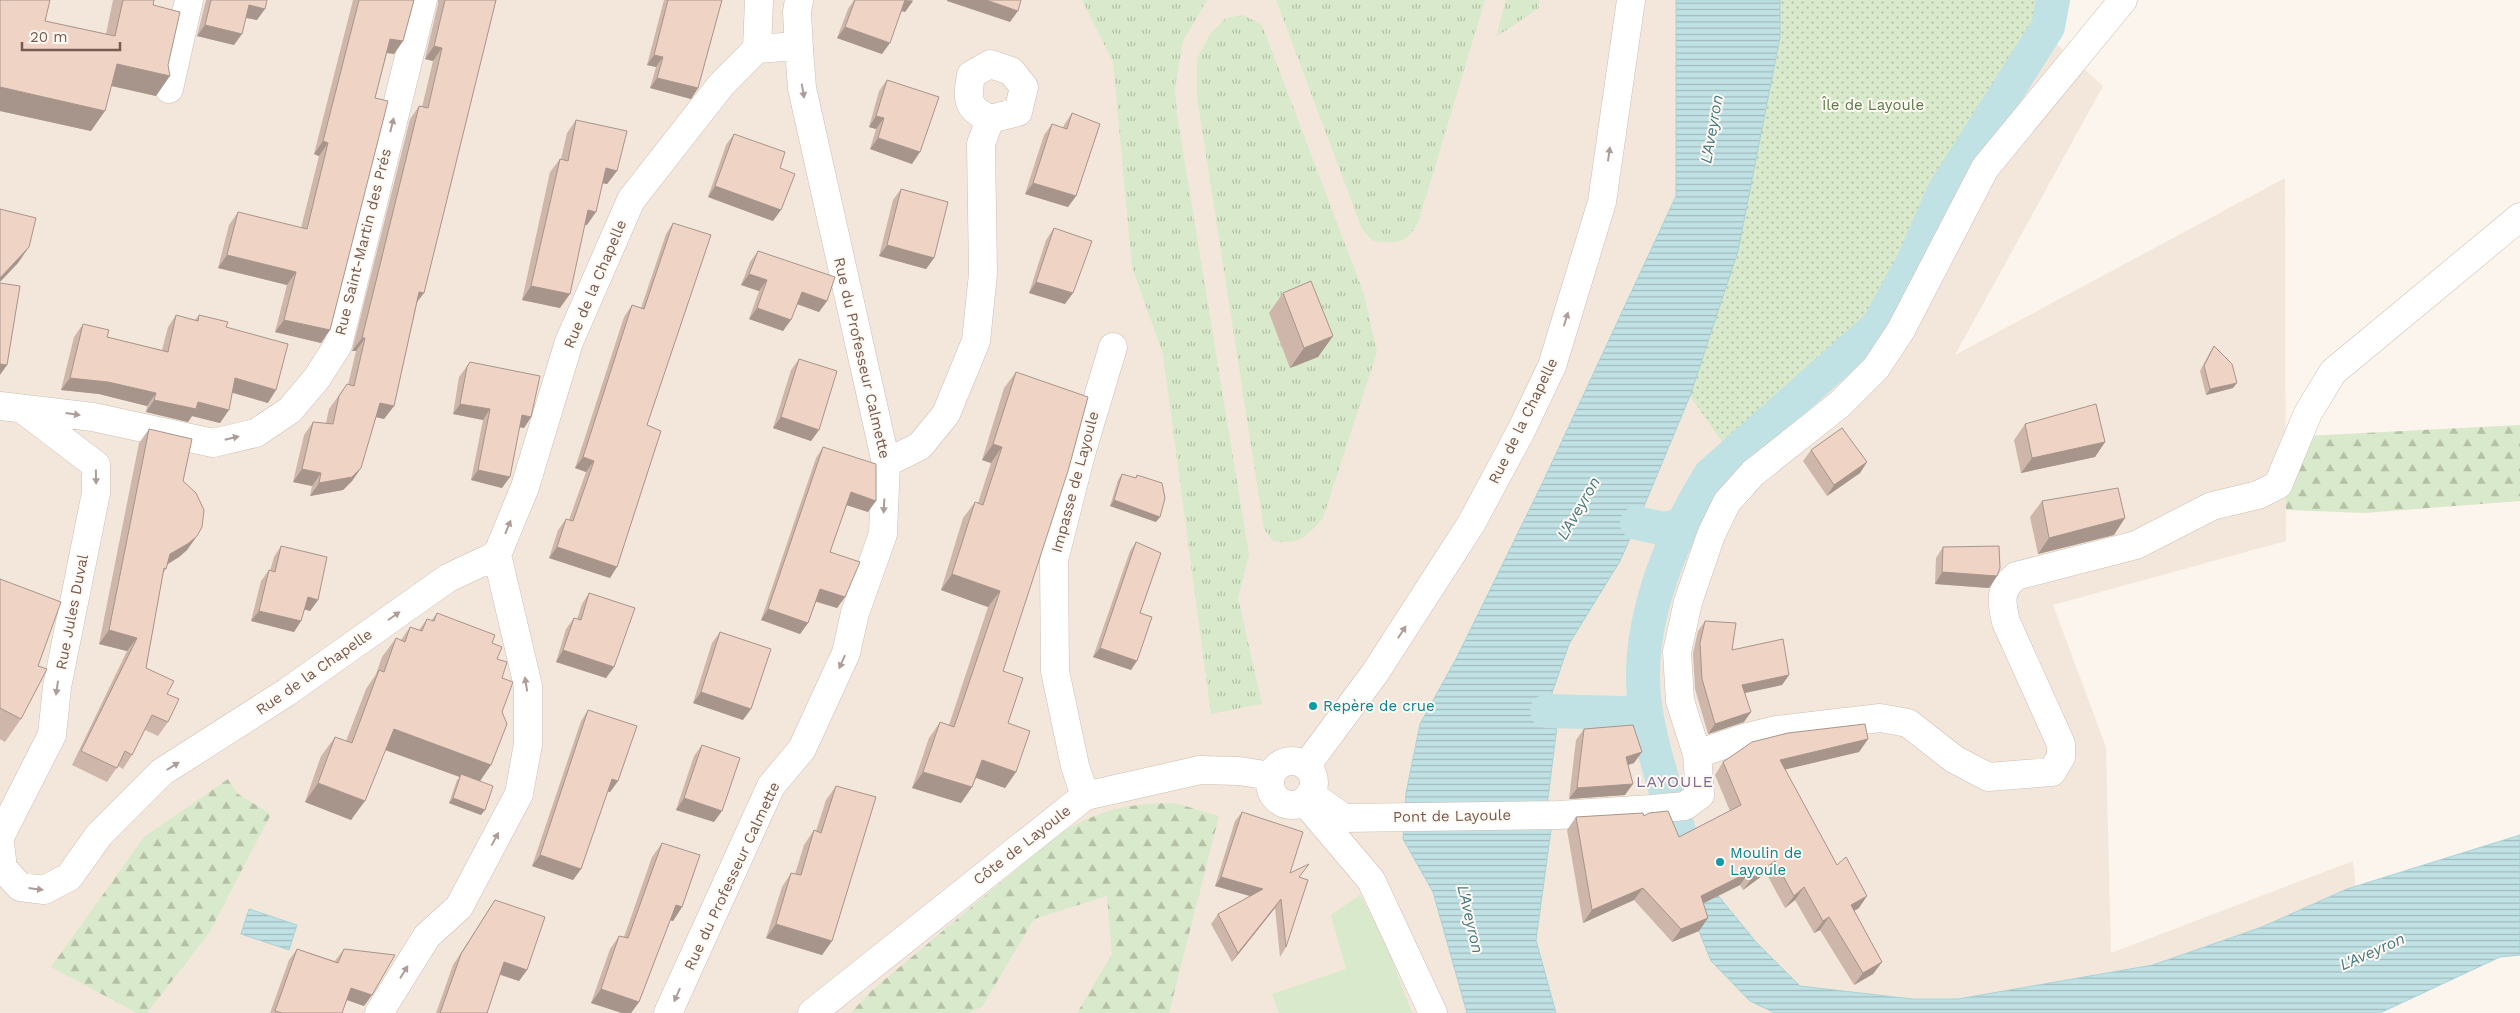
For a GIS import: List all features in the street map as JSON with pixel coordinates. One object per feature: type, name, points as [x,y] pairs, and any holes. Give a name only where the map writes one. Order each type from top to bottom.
[{"type":"street","points":[[169,89],[189,0]]},
{"type":"street","name":"Rue Saint-Martin des Prés","points":[[12,408],[93,417],[212,443],[256,433],[290,410],[317,378],[338,345],[423,0]]},
{"type":"street","points":[[759,0],[757,49],[784,47],[799,49],[797,12],[799,0]]},
{"type":"street","name":"Rue de la Chapelle","points":[[1306,766],[1375,673],[1471,524],[1521,431],[1552,366],[1602,202],[1631,0]]},
{"type":"street","points":[[2123,0],[1985,168],[1901,330],[1876,368],[1840,404],[1753,473],[1727,502],[1712,535],[1688,602],[1677,652],[1680,700],[1697,754],[1747,736],[1776,730],[1880,718],[1908,723],[1954,759],[1988,778],[2052,772],[2061,757],[2060,744],[2006,622],[2002,604],[2005,585],[2016,576],[2136,545],[2212,506],[2258,495],[2278,485],[2308,413],[2333,372],[2520,217]]},
{"type":"street","name":"Rue de la Chapelle","points":[[0,844],[3,868],[20,887],[44,890],[69,876],[99,835],[162,772],[287,692],[448,578],[497,555],[525,487],[569,342],[632,200],[721,84],[757,49]]},
{"type":"street","name":"Rue du Professeur Calmette","points":[[668,1013],[772,786],[802,748],[846,653],[855,613],[883,534],[886,463],[804,97],[799,49]]},
{"type":"street","points":[[886,463],[920,446],[946,414],[976,341],[983,274],[981,144],[990,119]]},
{"type":"street","name":"Impasse de Layoule","points":[[1085,796],[1075,766],[1055,671],[1054,560],[1113,347]]},
{"type":"street","name":"Rue Jules Duval","points":[[0,837],[52,735],[57,687],[96,493],[96,465],[12,408]]},
{"type":"street","points":[[378,1013],[427,936],[459,907],[519,794],[528,744],[528,686],[497,555]]},
{"type":"street","name":"Pont de Layoule","points":[[1307,798],[1344,818],[1559,815],[1685,806],[1700,795],[1697,754]]},
{"type":"street","points":[[1286,762],[1301,763],[1306,766],[1313,780],[1307,798],[1294,805],[1280,802],[1271,791],[1271,776],[1280,765],[1286,762]]},
{"type":"street","name":"Côte de Layoule","points":[[812,1013],[1085,796],[1200,770],[1239,771],[1271,776]]},
{"type":"street","points":[[1307,798],[1371,880],[1433,1013]]},
{"type":"shaded area","points":[[0,0],[2008,0],[2103,86],[1955,355],[2285,178],[2286,541],[2053,605],[2106,747],[2111,953],[2353,861],[2370,1013],[0,1013]]},
{"type":"green space","points":[[1082,0],[1207,0],[1183,41],[1175,88],[1177,115],[1249,555],[1238,598],[1262,704],[1211,714],[1163,354],[1132,267],[1113,62]]},
{"type":"green space","points":[[1276,0],[1485,0],[1418,223],[1414,230],[1404,239],[1394,242],[1373,241],[1362,229]]},
{"type":"green space","points":[[1506,0],[1539,0],[1539,8],[1496,37]]},
{"type":"green space","name":"Île de Layoule","points":[[1780,0],[2071,0],[2053,3],[2048,27],[1944,191],[1913,262],[1878,326],[1732,456],[1690,396],[1738,251],[1780,38]]},
{"type":"green space","points":[[1243,15],[1262,25],[1364,294],[1377,352],[1323,518],[1307,535],[1290,542],[1273,541],[1264,529],[1197,97],[1197,59],[1210,34],[1226,18]]},
{"type":"green space","points":[[2520,425],[2520,501],[2364,513],[2286,510],[2286,437]]},
{"type":"green space","points":[[228,779],[238,794],[271,814],[209,933],[147,1013],[137,1013],[51,967],[144,837]]},
{"type":"green space","points":[[1175,803],[1219,816],[1169,1013],[1077,1013],[1112,954],[1107,896],[1034,919],[982,1007],[968,1013],[851,1013],[870,992],[1055,837],[1085,820],[1112,810],[1141,805]]},
{"type":"green space","points":[[1360,895],[1384,939],[1412,1013],[1279,1013],[1272,994],[1346,969],[1331,915]]},
{"type":"water","name":"L'Aveyron","points":[[1676,0],[1780,0],[1780,37],[1738,251],[1690,396],[1637,523],[1620,561],[1569,644],[1550,699],[1561,695],[1547,806],[1551,830],[1536,940],[1556,1013],[1467,1013],[1433,892],[1403,839],[1406,793],[1420,724],[1457,657],[1542,484],[1676,196]]},
{"type":"water","name":"L'Aveyron","points":[[2520,835],[2520,955],[2500,957],[2380,1013],[1775,1013],[1750,1001],[1711,961],[1699,931],[1698,871],[1756,942],[1800,986],[1912,999],[1958,999],[2153,965],[2262,927],[2347,889]]},
{"type":"water","points":[[249,909],[297,925],[289,950],[241,934]]},
{"type":"building","points":[[0,0],[50,0],[45,21],[115,36],[123,0],[154,0],[153,5],[180,12],[168,65],[170,76],[117,64],[105,111],[0,87]]},
{"type":"building","points":[[211,0],[267,0],[265,9],[249,5],[242,34],[205,25]]},
{"type":"building","points":[[359,0],[414,0],[403,41],[390,39],[375,98],[388,101],[330,330],[284,320],[296,272],[227,255],[238,212],[307,229],[328,143],[323,141]]},
{"type":"building","points":[[445,0],[496,0],[424,293],[419,292],[394,406],[380,403],[361,468],[352,477],[319,483],[321,473],[302,469],[313,422],[333,424],[339,396],[347,384],[354,386],[365,338],[362,338],[419,106],[428,108],[442,48],[434,46]]},
{"type":"building","points":[[668,0],[722,0],[698,88],[657,78],[663,57],[654,55]]},
{"type":"building","points":[[855,0],[905,0],[890,43],[845,27]]},
{"type":"building","points":[[986,0],[1021,0],[1018,11]]},
{"type":"building","points":[[887,80],[939,97],[920,152],[878,138],[884,118],[876,116]]},
{"type":"building","points":[[1072,113],[1100,124],[1076,196],[1033,183],[1052,124],[1067,129]]},
{"type":"building","points":[[576,120],[627,131],[617,171],[606,168],[596,212],[588,210],[570,294],[531,286],[560,159],[568,161]]},
{"type":"building","points":[[734,134],[785,152],[780,168],[795,174],[781,210],[715,186]]},
{"type":"building","points":[[901,189],[948,202],[934,258],[887,245]]},
{"type":"building","points":[[0,209],[36,218],[29,247],[0,278]]},
{"type":"building","points":[[673,223],[711,235],[647,425],[661,431],[617,567],[557,547],[566,519],[573,521],[594,461],[583,457],[632,305],[644,309]]},
{"type":"building","points":[[1054,228],[1092,241],[1073,293],[1036,282]]},
{"type":"building","points":[[758,251],[835,277],[827,301],[802,292],[791,320],[757,308],[767,280],[749,274]]},
{"type":"building","points":[[1311,281],[1333,336],[1304,348],[1283,293]]},
{"type":"building","points":[[0,283],[20,286],[7,365],[0,364]]},
{"type":"building","points":[[176,315],[198,321],[199,315],[228,322],[226,327],[288,344],[276,390],[235,378],[229,410],[198,402],[196,409],[154,400],[156,393],[108,382],[70,378],[83,324],[109,330],[107,337],[168,352]]},
{"type":"building","points":[[2214,346],[2232,364],[2237,383],[2210,389],[2204,366]]},
{"type":"building","points":[[799,359],[837,371],[819,430],[781,417]]},
{"type":"building","points":[[470,362],[540,376],[531,417],[522,415],[510,477],[478,470],[490,409],[460,404],[467,367]]},
{"type":"building","points":[[1016,372],[1088,397],[1068,471],[1003,671],[1023,678],[1008,723],[1030,731],[1016,772],[982,760],[972,787],[923,772],[940,722],[954,727],[1000,591],[952,574],[975,502],[983,505],[1002,447],[993,444]]},
{"type":"building","points":[[2096,404],[2105,442],[2032,458],[2025,424]]},
{"type":"building","points":[[1842,428],[1867,462],[1834,485],[1811,450]]},
{"type":"building","points":[[149,429],[192,439],[183,481],[196,493],[204,510],[202,527],[197,536],[170,554],[166,569],[164,568],[146,668],[174,681],[167,694],[179,699],[168,722],[152,715],[132,755],[125,751],[117,768],[81,751],[137,638],[109,630]]},
{"type":"building","points":[[823,447],[876,464],[876,501],[851,492],[830,552],[860,562],[845,597],[820,589],[808,623],[768,609]]},
{"type":"building","points":[[1122,474],[1136,478],[1137,475],[1162,483],[1165,498],[1160,517],[1114,500]]},
{"type":"building","points":[[2118,488],[2125,518],[2049,538],[2042,501]]},
{"type":"building","points":[[1136,542],[1161,553],[1140,613],[1152,617],[1137,661],[1100,648]]},
{"type":"building","points":[[281,546],[327,557],[318,600],[308,597],[301,621],[259,611],[269,570],[275,572]]},
{"type":"building","points":[[1999,546],[2000,568],[1997,576],[1942,572],[1943,547]]},
{"type":"building","points":[[0,579],[61,602],[38,666],[47,669],[21,719],[0,708]]},
{"type":"building","points":[[589,593],[635,608],[614,667],[563,650],[574,618],[581,620]]},
{"type":"building","points":[[437,613],[495,635],[492,643],[502,647],[497,659],[507,662],[502,678],[513,682],[502,712],[507,724],[491,765],[394,729],[365,801],[318,783],[335,737],[352,743],[379,670],[384,672],[396,638],[405,642],[410,627],[422,631],[427,619],[434,621]]},
{"type":"building","points":[[1705,621],[1736,623],[1732,650],[1783,639],[1789,675],[1742,685],[1751,712],[1715,724],[1702,679],[1700,643]]},
{"type":"building","points":[[720,632],[771,649],[751,709],[701,692]]},
{"type":"building","points":[[588,710],[637,726],[618,781],[612,779],[581,869],[540,855]]},
{"type":"building","points":[[1865,724],[1868,739],[1780,760],[1837,865],[1846,857],[1867,896],[1851,905],[1882,962],[1863,973],[1829,917],[1823,921],[1804,887],[1794,896],[1775,861],[1752,878],[1749,872],[1701,896],[1708,918],[1681,929],[1643,888],[1592,910],[1576,817],[1643,813],[1644,816],[1649,813],[1668,811],[1679,837],[1741,805],[1723,762],[1752,742],[1788,733]]},
{"type":"building","points":[[1633,725],[1642,752],[1626,757],[1633,784],[1577,788],[1584,729]]},
{"type":"building","points":[[702,745],[740,758],[722,811],[684,798]]},
{"type":"building","points":[[461,774],[493,786],[485,810],[453,798]]},
{"type":"building","points":[[836,786],[876,797],[832,941],[776,924],[791,873],[801,875],[814,830],[821,833]]},
{"type":"building","points":[[1242,812],[1303,832],[1290,873],[1309,864],[1299,877],[1308,880],[1286,947],[1281,899],[1238,953],[1218,914],[1263,889],[1221,877]]},
{"type":"building","points":[[662,843],[700,855],[682,907],[676,905],[639,1002],[601,989],[619,936],[628,938]]},
{"type":"building","points":[[495,900],[545,917],[527,970],[504,962],[487,1013],[440,1013],[461,954]]},
{"type":"building","points":[[297,949],[338,963],[344,949],[395,955],[372,995],[351,988],[342,1013],[282,1013],[275,1011]]},
{"type":"waterway","points":[[1696,880],[1655,755],[1646,712],[1643,682],[1644,651],[1649,620],[1668,558],[1695,501],[1710,475],[1878,326],[1913,262],[1944,191],[2048,27],[2053,0]]},
{"type":"waterway","points":[[1637,523],[1664,529],[1683,525]]},
{"type":"waterway","points":[[1547,711],[1622,713],[1646,711]]},
{"type":"place","name":"Repère de crue","points":[[1313,706]]},
{"type":"place","name":"Moulin de Layoule","points":[[1720,862]]},
{"type":"district","name":"LAYOULE","points":[[1675,781]]}]
